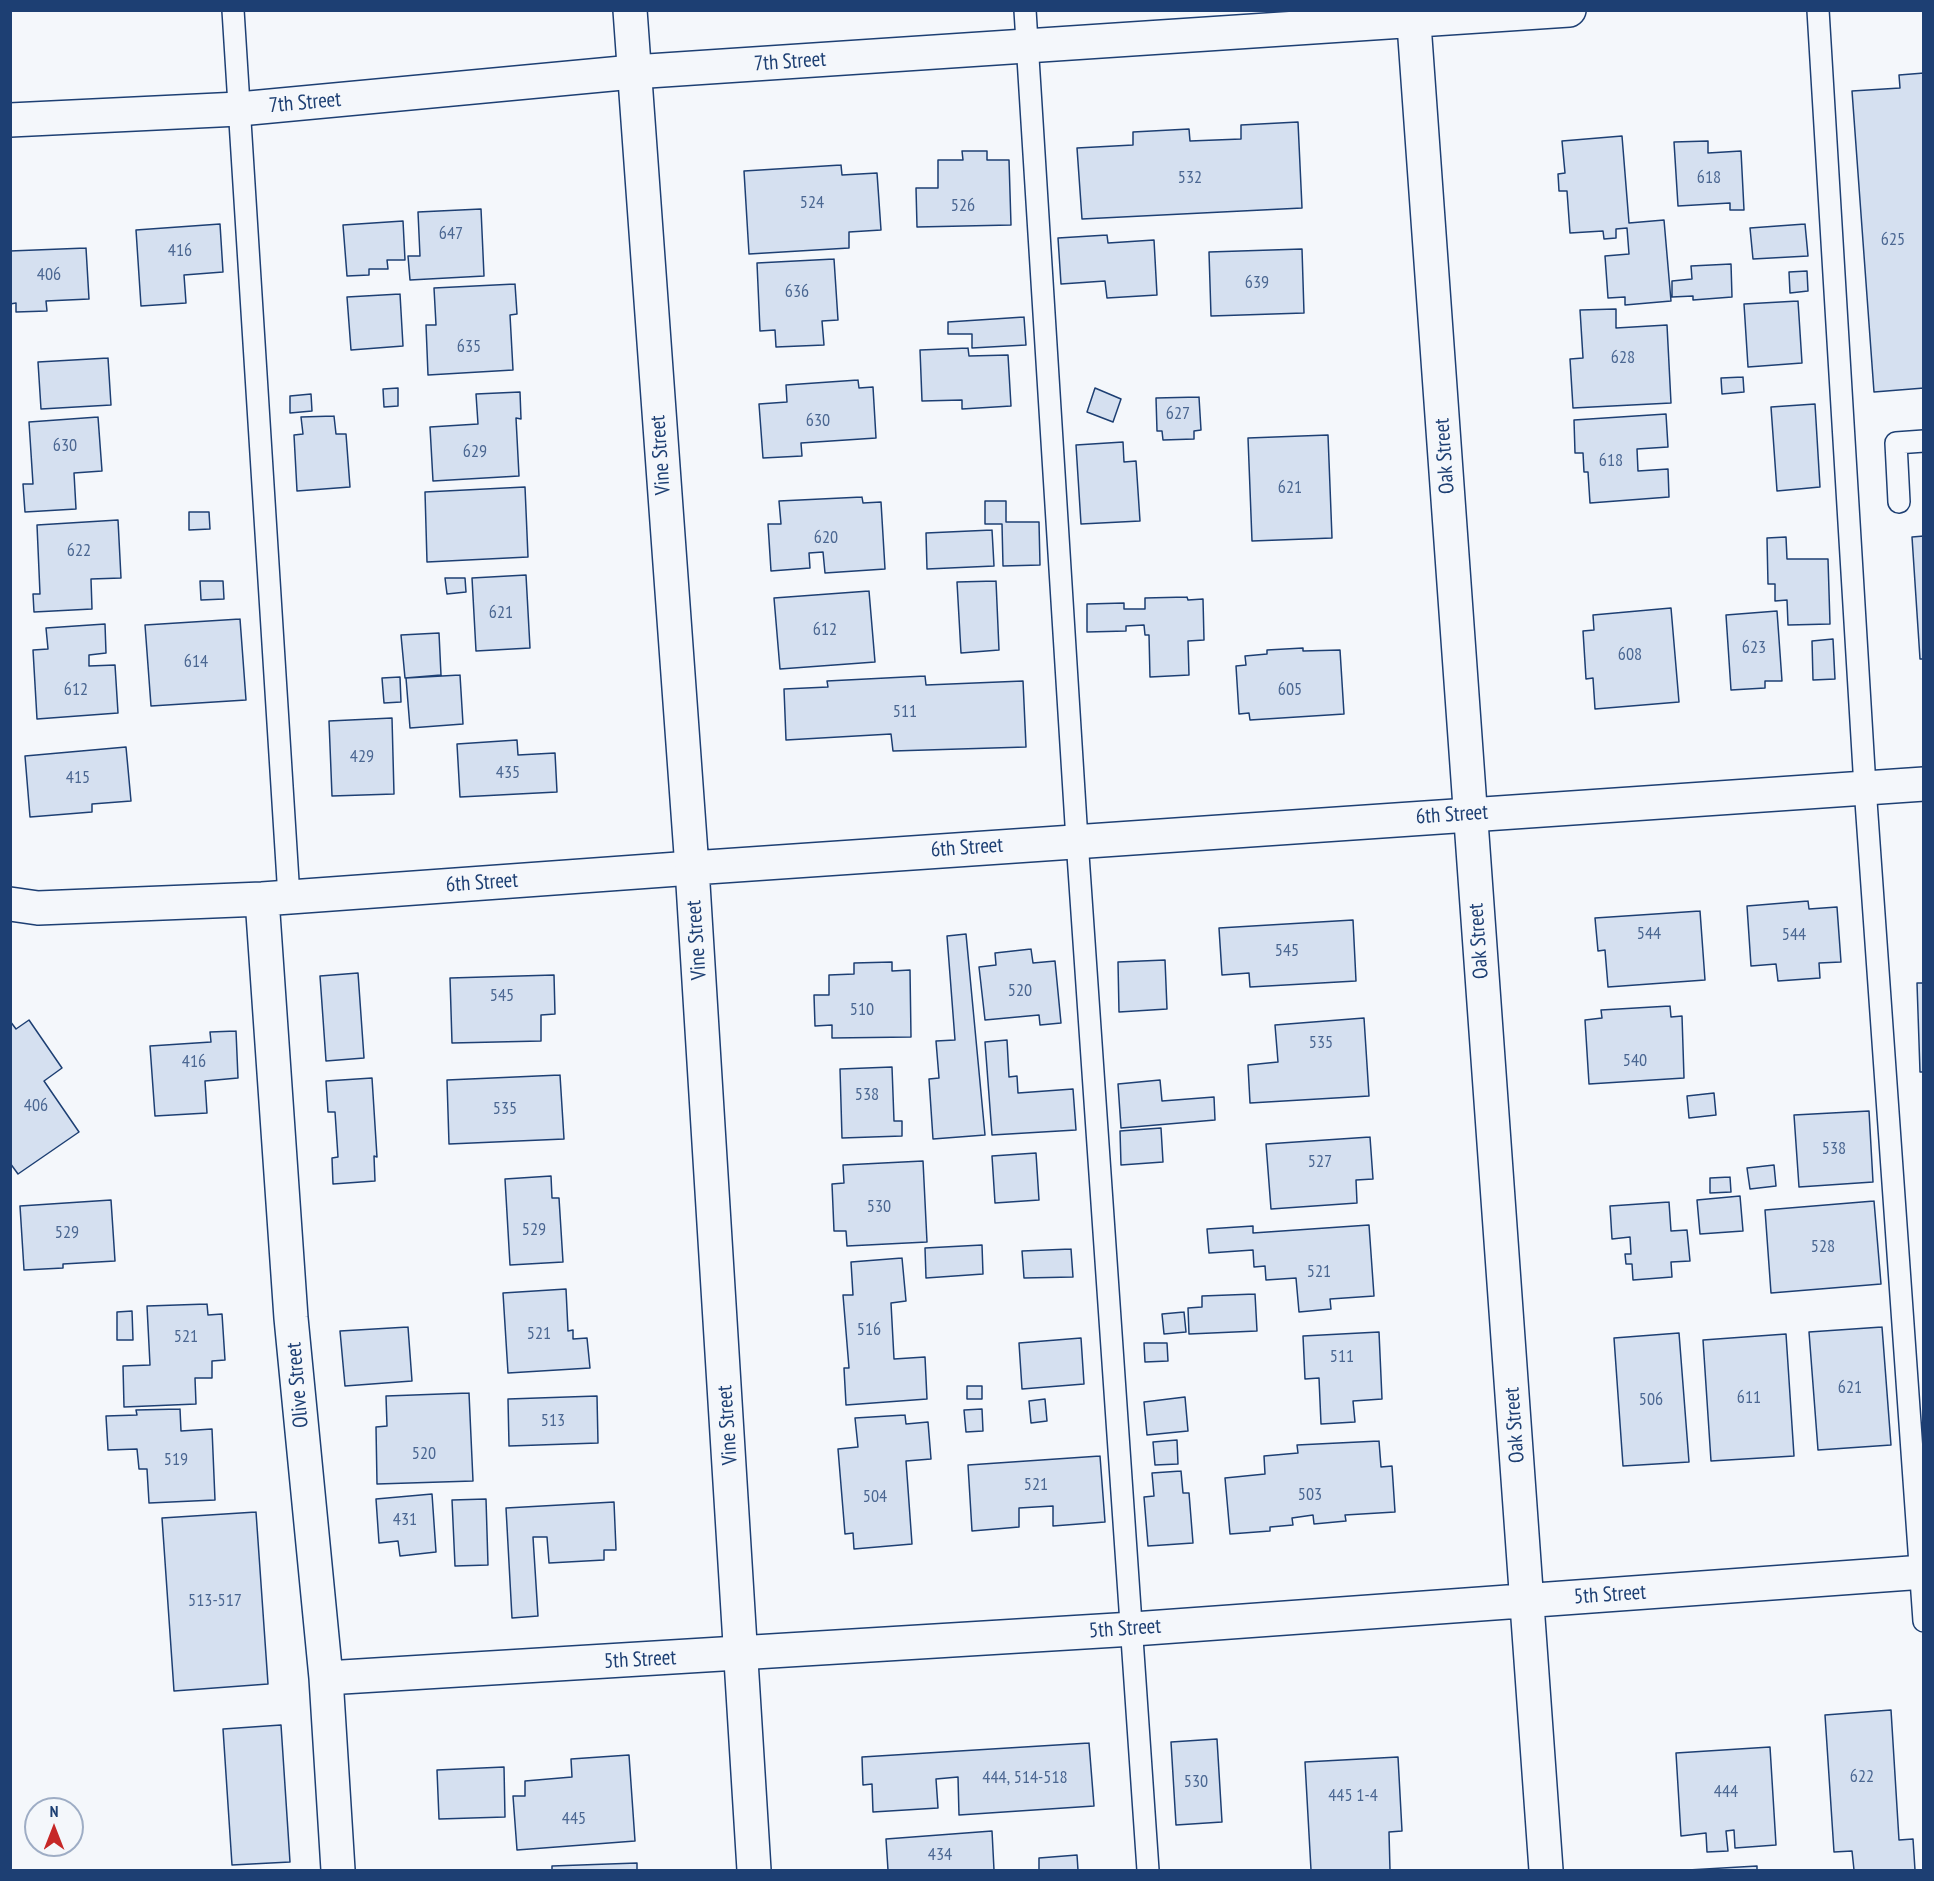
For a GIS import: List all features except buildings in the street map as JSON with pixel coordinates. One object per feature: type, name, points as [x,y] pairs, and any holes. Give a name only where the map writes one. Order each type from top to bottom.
[{"type":"street","name":"Vine Street","points":[[630,10],[692,868],[754,1870]]},
{"type":"street","name":"7th Street","points":[[10,120],[239,109],[633,72],[1027,47],[1414,15],[1569,10]]},
{"type":"street","name":"Oak Street","points":[[1414,15],[1546,1870]]},
{"type":"street","name":"6th Street","points":[[10,904],[38,908],[275,898],[1077,840],[1923,784]]},
{"type":"street","name":"Olive Street","points":[[275,898],[291,1318],[326,1678],[338,1870]]},
{"type":"street","name":"5th Street","points":[[326,1678],[1132,1629],[1922,1572]]},
{"type":"lane","points":[[233,10],[275,898]]},
{"type":"lane","points":[[1025,10],[1077,840],[1148,1870]]},
{"type":"lane","points":[[1818,10],[1865,788],[1922,1572],[1923,1621]]},
{"type":"lane","points":[[1899,502],[1896,443],[1923,441]]}]
